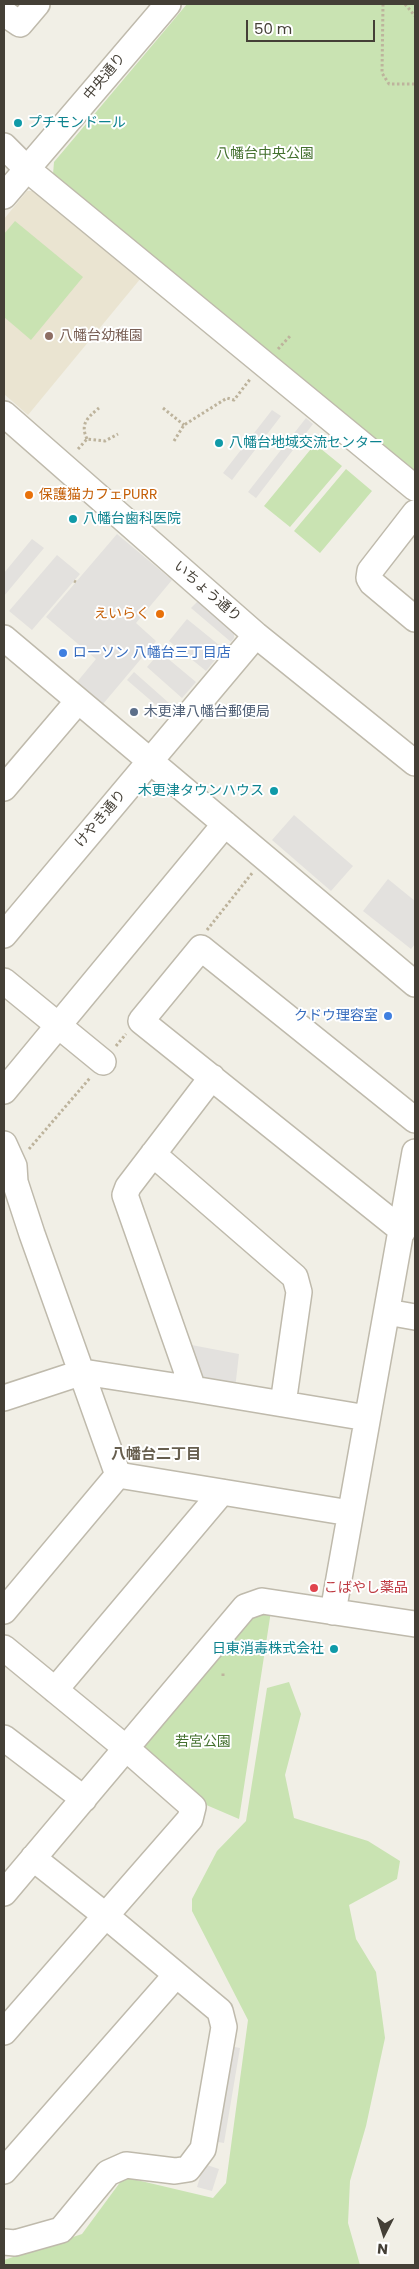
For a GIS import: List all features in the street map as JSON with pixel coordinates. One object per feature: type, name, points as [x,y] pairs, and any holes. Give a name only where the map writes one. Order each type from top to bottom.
[{"type":"street","points":[[4,13],[20,24],[37,4]]},
{"type":"street","name":"中央通り","points":[[4,196],[158,7]]},
{"type":"street","points":[[4,146],[27,168],[268,359],[415,488]]},
{"type":"street","name":"いちょう通り","points":[[4,414],[256,635],[415,763]]},
{"type":"street","points":[[415,513],[370,571],[369,578],[372,583],[415,620]]},
{"type":"street","name":"けやき通り","points":[[4,935],[256,635]]},
{"type":"street","points":[[4,638],[263,858],[415,984]]},
{"type":"street","points":[[6,780],[78,700]]},
{"type":"street","points":[[4,1091],[57,1024],[225,824]]},
{"type":"street","points":[[402,1231],[142,1021],[201,948],[415,1120]]},
{"type":"street","points":[[4,981],[103,1062]]},
{"type":"street","points":[[193,1389],[125,1195],[128,1187],[212,1077]]},
{"type":"street","points":[[334,1612],[415,1152]]},
{"type":"street","points":[[153,1154],[295,1277],[299,1292],[283,1404]]},
{"type":"street","points":[[6,1156],[14,1166],[15,1182],[32,1234],[83,1372],[118,1475]]},
{"type":"street","points":[[387,1312],[415,1317]]},
{"type":"street","points":[[4,1398],[83,1372],[367,1418]]},
{"type":"street","points":[[118,1475],[350,1513]]},
{"type":"street","points":[[4,1610],[118,1475]]},
{"type":"street","points":[[55,1690],[222,1492]]},
{"type":"street","points":[[4,1893],[245,1608],[262,1601],[415,1624]]},
{"type":"street","points":[[4,1648],[127,1749],[193,1807],[190,1819],[4,2032]]},
{"type":"street","points":[[6,1744],[84,1799]]},
{"type":"street","points":[[4,2242],[15,2243],[61,2230],[108,2174],[126,2165],[175,2171],[188,2169],[203,2149],[224,2027],[220,2011],[34,1858]]},
{"type":"street","points":[[4,2171],[176,1974]]},
{"type":"path","points":[[383,4],[382,73],[389,84],[415,84]]},
{"type":"path","points":[[405,4],[415,16]]},
{"type":"path","points":[[174,441],[184,425],[227,398],[234,400],[268,359],[292,335]]},
{"type":"path","points":[[87,439],[82,428],[85,421],[99,408]]},
{"type":"path","points":[[163,408],[184,425]]},
{"type":"path","points":[[87,439],[105,441],[118,434]]},
{"type":"path","points":[[78,449],[87,439]]},
{"type":"shaded area","name":"八幡台幼稚園","points":[[27,191],[37,191],[141,278],[28,415],[4,394],[4,219]]},
{"type":"shaded area","points":[[272,410],[281,416],[232,480],[223,473]]},
{"type":"shaded area","points":[[306,418],[313,424],[256,498],[248,492]]},
{"type":"shaded area","points":[[117,534],[172,580],[136,623],[156,641],[103,704],[77,682],[96,659],[46,617]]},
{"type":"shaded area","points":[[32,539],[44,548],[4,596],[4,573]]},
{"type":"shaded area","points":[[57,555],[80,574],[32,630],[9,611]]},
{"type":"shaded area","points":[[199,600],[234,630],[234,638],[231,642],[191,608]]},
{"type":"shaded area","points":[[187,619],[224,649],[206,671],[169,641]]},
{"type":"shaded area","points":[[160,652],[196,682],[182,698],[147,667]]},
{"type":"shaded area","points":[[134,672],[169,703],[163,711],[127,680]]},
{"type":"shaded area","points":[[294,815],[353,866],[331,891],[272,840]]},
{"type":"shaded area","points":[[388,879],[415,901],[415,944],[411,949],[363,911]]},
{"type":"shaded area","points":[[186,1344],[239,1354],[235,1389],[200,1385]]},
{"type":"shaded area","points":[[229,2046],[240,2048],[224,2143],[212,2141]]},
{"type":"shaded area","points":[[204,2164],[219,2169],[212,2191],[197,2187]]},
{"type":"green space","name":"八幡台中央公園","points":[[187,4],[415,4],[415,476],[53,174],[54,162]]},
{"type":"green space","points":[[15,221],[83,277],[31,340],[4,317],[4,234]]},
{"type":"green space","points":[[315,444],[342,466],[290,527],[264,506]]},
{"type":"green space","points":[[346,469],[372,491],[320,553],[294,531]]},
{"type":"green space","name":"若宮公園","points":[[271,1611],[239,1819],[204,1804],[142,1752],[143,1740],[250,1615]]},
{"type":"green space","points":[[289,1682],[301,1714],[285,1775],[294,1818],[368,1841],[400,1861],[397,1879],[349,1905],[356,1939],[376,1972],[385,2038],[366,2126],[350,2181],[348,2223],[360,2265],[4,2265],[4,2260],[82,2234],[124,2177],[213,2198],[226,2183],[248,2020],[192,1911],[192,1899],[217,1851],[246,1821],[267,1688]]},
{"type":"place","name":"プチモンドール","points":[[18,123]]},
{"type":"place","name":"八幡台幼稚園","points":[[49,336]]},
{"type":"place","name":"八幡台地域交流センター","points":[[219,443]]},
{"type":"place","name":"保護猫カフェPURR","points":[[29,495]]},
{"type":"place","name":"八幡台歯科医院","points":[[73,519]]},
{"type":"place","name":"えいらく","points":[[160,614]]},
{"type":"place","name":"ローソン 八幡台三丁目店","points":[[63,653]]},
{"type":"place","name":"木更津八幡台郵便局","points":[[134,712]]},
{"type":"place","name":"木更津タウンハウス","points":[[274,791]]},
{"type":"place","name":"クドウ理容室","points":[[388,1016]]},
{"type":"place","name":"こばやし薬品","points":[[314,1588]]},
{"type":"place","name":"日東消毒株式会社","points":[[334,1649]]},
{"type":"district","name":"八幡台二丁目","points":[[156,1455]]}]
